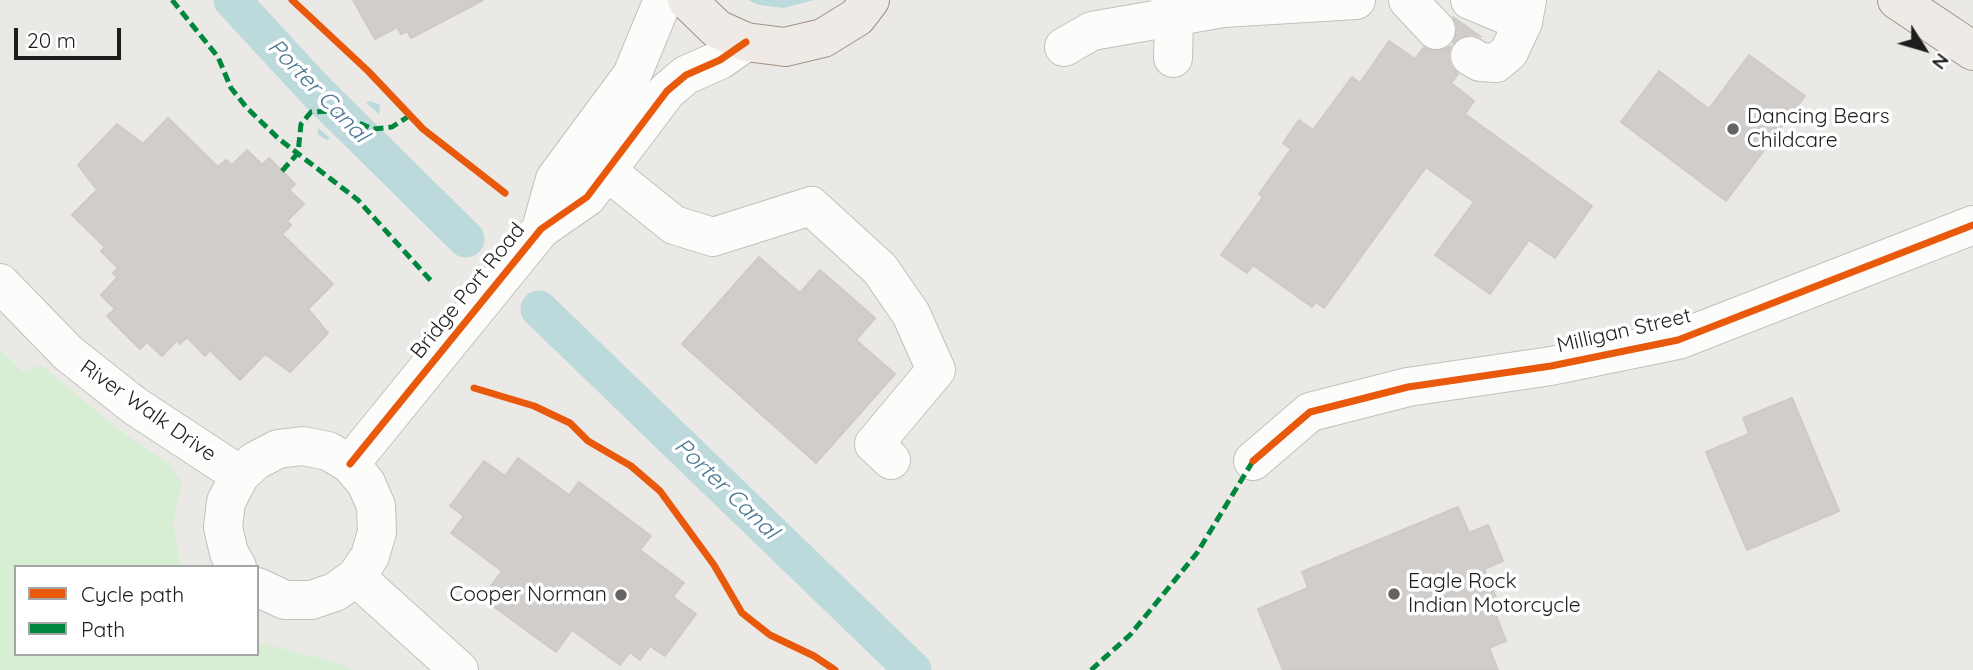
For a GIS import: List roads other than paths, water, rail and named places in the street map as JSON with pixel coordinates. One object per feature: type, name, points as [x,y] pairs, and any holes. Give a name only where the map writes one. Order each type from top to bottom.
[{"type":"main road","points":[[687,0],[718,29],[746,42],[785,47],[824,38],[857,17],[870,0]]},
{"type":"main road","points":[[1897,0],[1973,51]]},
{"type":"street","name":"Bridge Port Road","points":[[532,241],[555,179],[632,75],[663,0]]},
{"type":"street","points":[[1063,47],[1092,31],[1172,8],[1223,8],[1356,0]]},
{"type":"street","points":[[1408,0],[1436,30]]},
{"type":"street","points":[[1470,0],[1525,11],[1509,52],[1496,62],[1480,62],[1471,56]]},
{"type":"street","points":[[1172,8],[1173,58]]},
{"type":"street","name":"Bridge Port Road","points":[[350,464],[532,241],[587,197],[667,91],[687,75],[720,60],[746,42]]},
{"type":"street","points":[[607,171],[674,225],[713,237],[811,206],[880,269],[912,314],[936,370],[874,444],[891,460]]},
{"type":"street","name":"Milligan Street","points":[[1253,461],[1310,412],[1409,387],[1551,366],[1678,340],[1973,225]]},
{"type":"street","name":"River Walk Drive","points":[[0,283],[68,353],[135,406],[240,475]]},
{"type":"street","points":[[236,565],[229,552],[223,527],[226,502],[240,475],[255,461],[278,449],[303,446],[328,451],[350,464],[366,483],[376,506],[377,532],[370,556],[356,577],[335,592],[311,600],[285,600],[259,588]]},
{"type":"street","points":[[356,577],[459,670]]},
{"type":"water","points":[[748,0],[814,0],[784,8],[759,5]]},
{"type":"water","points":[[370,101],[380,105],[379,117],[360,119],[327,140],[317,134],[321,121],[334,119]]},
{"type":"waterway","name":"Porter Canal","points":[[232,0],[317,92],[466,239]]},
{"type":"waterway","name":"Porter Canal","points":[[539,309],[913,670]]},
{"type":"place","name":"Dancing Bears Childcare","points":[[1733,129]]},
{"type":"place","name":"Eagle Rock Indian Motorcycle","points":[[1394,594]]},
{"type":"place","name":"Cooper Norman","points":[[621,595]]}]
